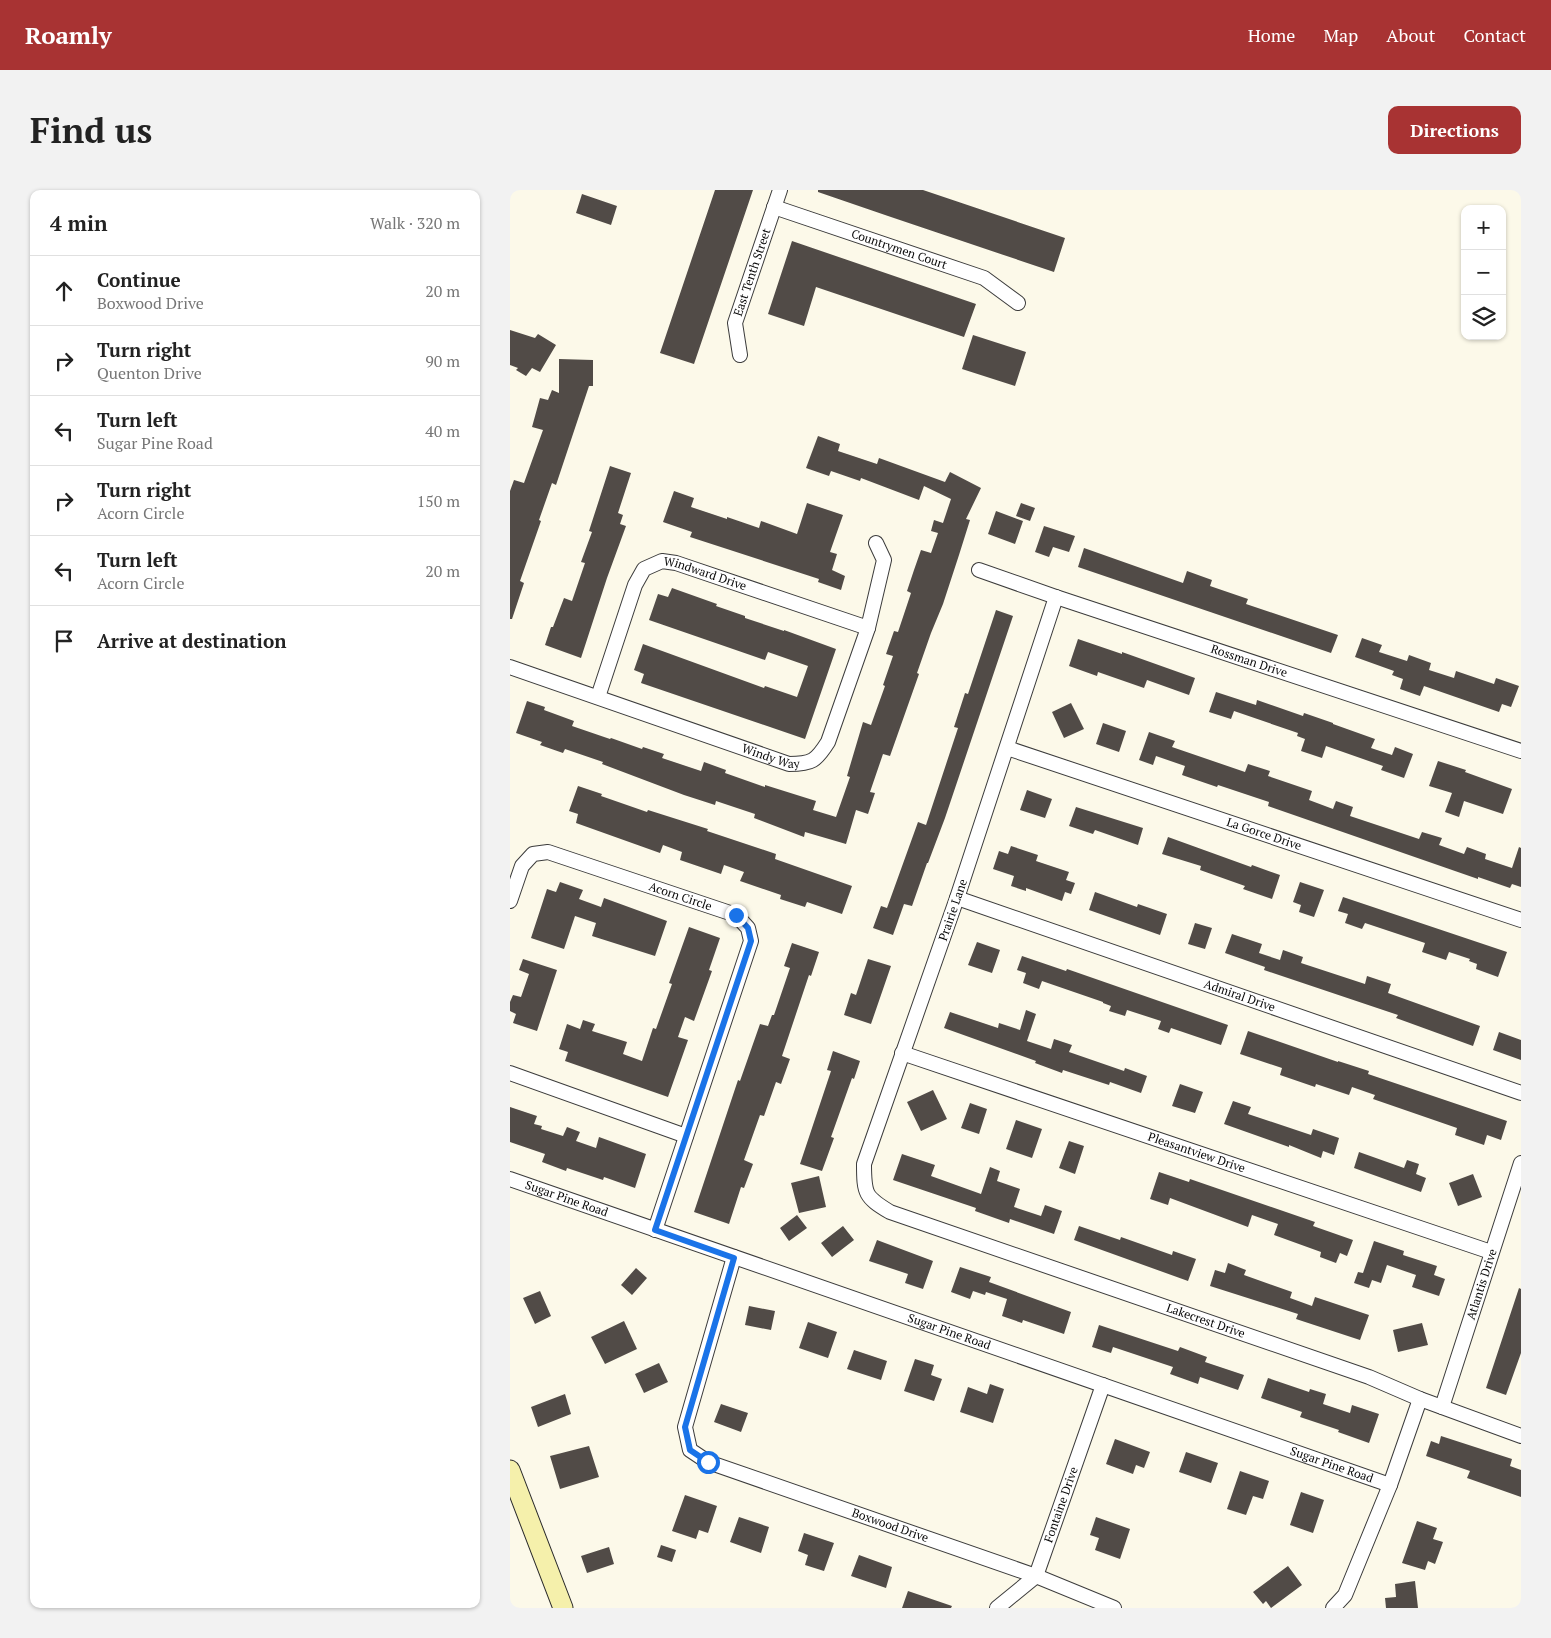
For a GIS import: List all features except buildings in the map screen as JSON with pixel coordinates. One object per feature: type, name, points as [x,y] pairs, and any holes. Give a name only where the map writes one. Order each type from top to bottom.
[{"type":"street","name":"East Tenth Street","points":[[740,355],[735,323],[780,190]]},
{"type":"street","name":"Countrymen Court","points":[[774,207],[984,278],[1018,303]]},
{"type":"street","name":"Windy Way","points":[[510,667],[789,764],[804,764],[818,757],[828,742],[868,628],[884,560],[876,543]]},
{"type":"street","name":"Windward Drive","points":[[598,698],[635,585],[644,569],[662,561],[676,563],[868,628]]},
{"type":"street","name":"Rossman Drive","points":[[979,570],[1521,751]]},
{"type":"street","name":"Prairie Lane","points":[[890,1212],[871,1200],[864,1184],[864,1164],[957,898],[1056,597]]},
{"type":"street","name":"La Gorce Drive","points":[[1007,748],[1521,920]]},
{"type":"street","name":"Acorn Circle","points":[[510,901],[522,866],[533,854],[548,852],[736,915],[748,928],[751,941],[655,1230]]},
{"type":"street","name":"Admiral Drive","points":[[957,898],[1521,1092]]},
{"type":"street","name":"Pleasantview Drive","points":[[902,1053],[1492,1252]]},
{"type":"street","points":[[510,1073],[686,1136]]},
{"type":"street","name":"Atlantis Drive","points":[[1442,1407],[1521,1163]]},
{"type":"street","name":"Sugar Pine Road","points":[[510,1179],[1390,1485]]},
{"type":"street","name":"Lakecrest Drive","points":[[890,1212],[1369,1377],[1420,1399],[1521,1436]]},
{"type":"street","name":"Boxwood Drive","points":[[734,1258],[685,1427],[690,1450],[708,1462],[1036,1576],[1114,1608]]},
{"type":"street","name":"Fontaine Drive","points":[[1036,1576],[1103,1385]]},
{"type":"street","points":[[1334,1608],[1345,1595],[1390,1485],[1420,1399]]},
{"type":"street","points":[[510,1470],[563,1608]]},
{"type":"street","points":[[997,1608],[1036,1576]]},
{"type":"route","points":[[708,1462],[690,1450],[685,1427],[734,1258],[655,1230],[751,941],[748,928],[736,915]]}]
